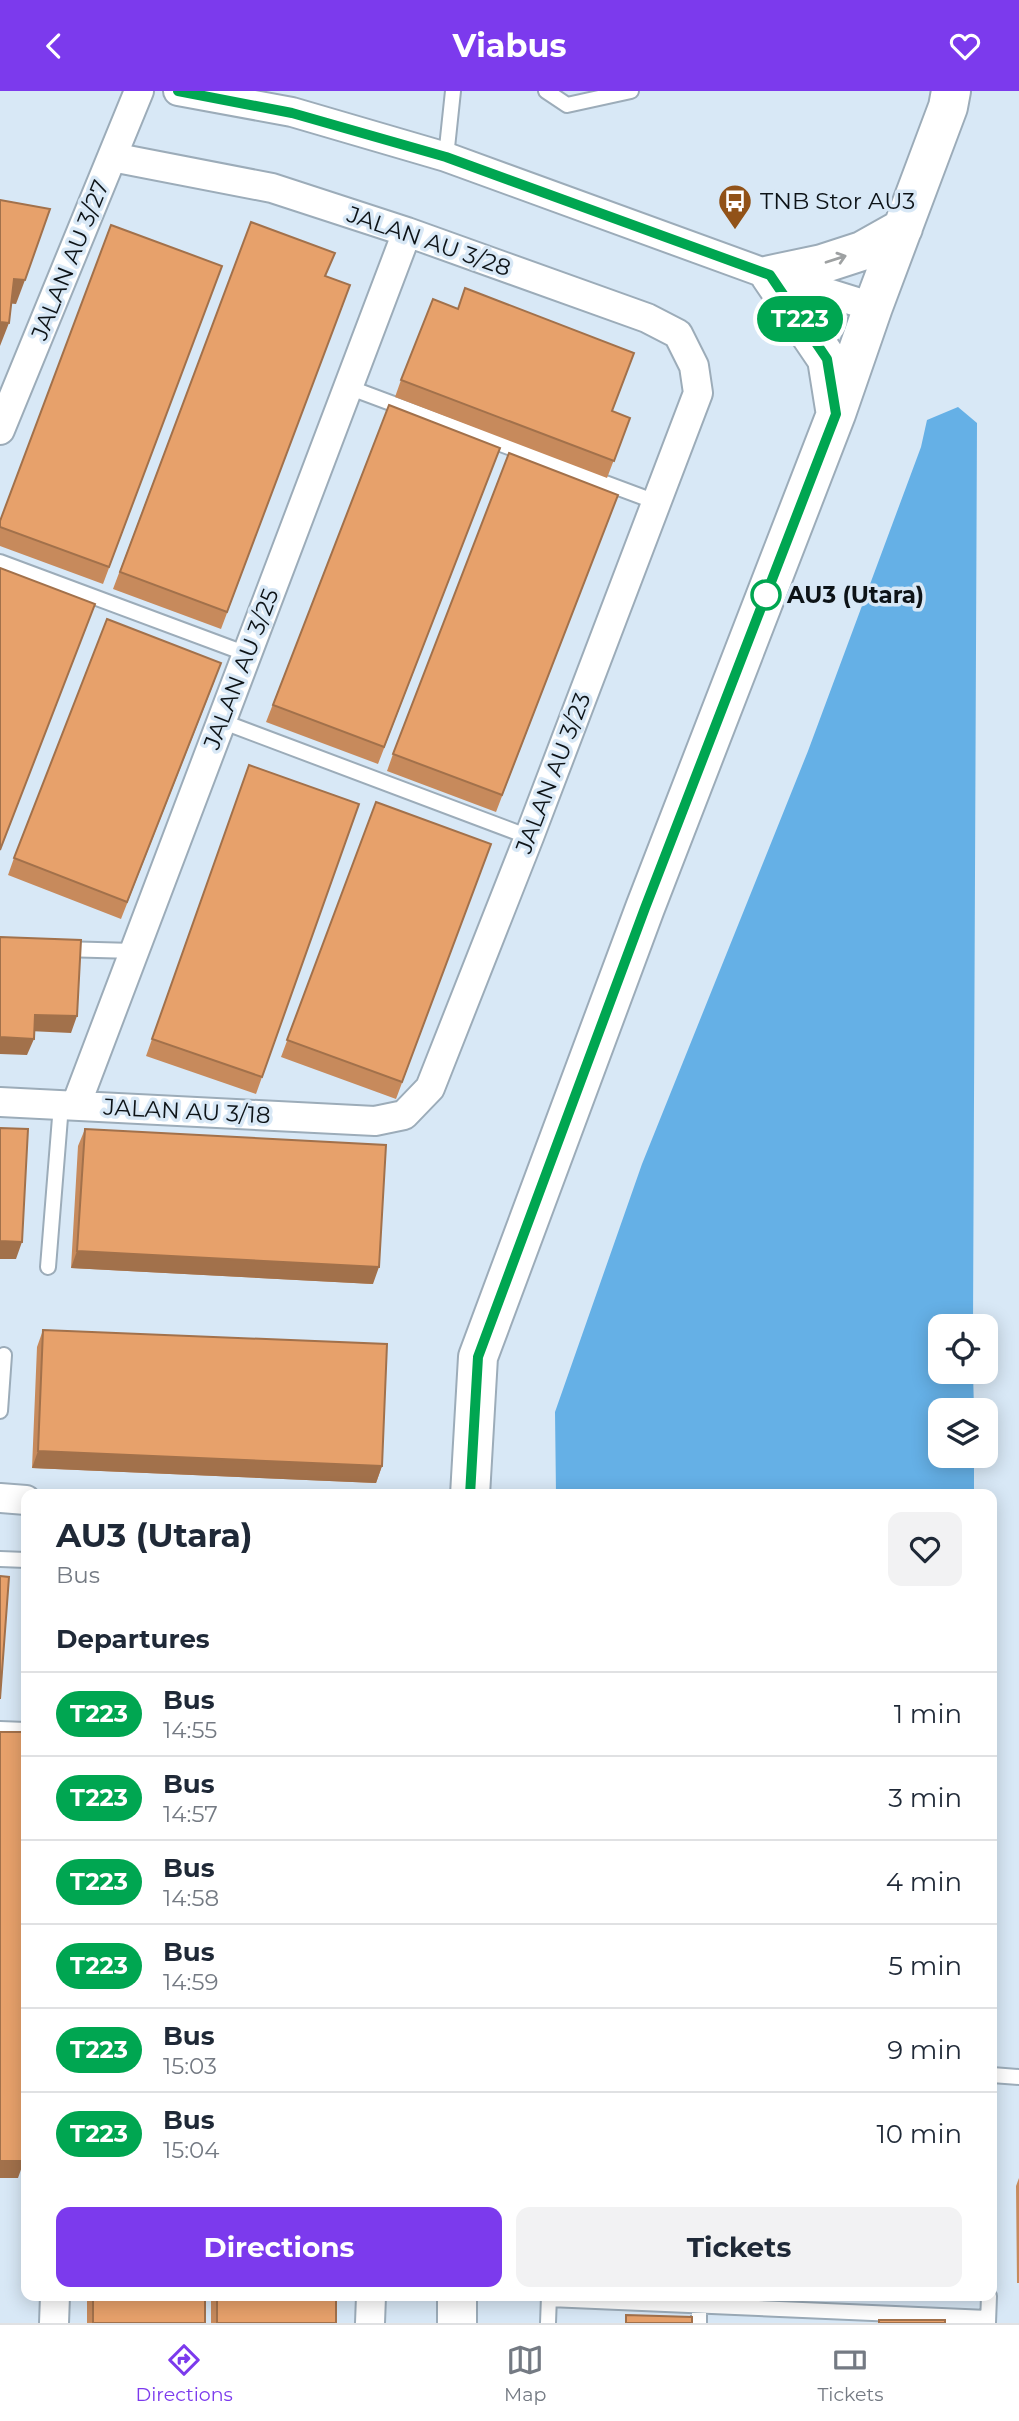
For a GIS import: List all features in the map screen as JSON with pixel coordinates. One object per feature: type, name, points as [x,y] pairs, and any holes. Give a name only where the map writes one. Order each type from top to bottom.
[{"type":"main road","points":[[470,1489],[478,1357],[645,908],[836,414],[948,107],[951,91]]},
{"type":"main road","points":[[836,414],[827,359],[770,275],[822,264],[862,251],[903,228]]},
{"type":"main road","points":[[457,2301],[457,2323]]},
{"type":"street","name":"JALAN AU 3/27","points":[[0,430],[139,91]]},
{"type":"street","points":[[178,91],[292,113],[446,157],[770,275],[873,307]]},
{"type":"street","name":"JALAN AU 3/28","points":[[112,156],[272,188],[407,232],[647,318],[678,334],[694,366],[698,393]]},
{"type":"street","name":"JALAN AU 3/25","points":[[68,1105],[134,951],[407,232]]},
{"type":"street","name":"JALAN AU 3/23","points":[[375,1121],[404,1115],[430,1088],[698,393]]},
{"type":"street","name":"JALAN AU 3/18","points":[[0,1101],[375,1121]]},
{"type":"street","points":[[0,1498],[21,1500]]},
{"type":"street","points":[[54,2323],[55,2301]]},
{"type":"street","points":[[370,2323],[371,2301]]},
{"type":"lane","points":[[446,157],[453,91]]},
{"type":"lane","points":[[546,91],[567,105],[631,91]]},
{"type":"lane","points":[[348,387],[656,502]]},
{"type":"lane","points":[[0,562],[247,654]]},
{"type":"lane","points":[[221,722],[529,837]]},
{"type":"lane","points":[[40,948],[134,951]]},
{"type":"lane","points":[[48,1267],[68,1105]]},
{"type":"lane","points":[[0,1411],[4,1355]]},
{"type":"lane","points":[[0,1559],[21,1560]]},
{"type":"lane","points":[[0,1729],[21,1730]]},
{"type":"lane","points":[[997,2075],[1019,2077]]},
{"type":"lane","points":[[548,2323],[549,2301]]},
{"type":"lane","points":[[616,2301],[988,2320],[989,2301]]},
{"type":"lane","points":[[699,2306],[699,2323]]},
{"type":"water","points":[[958,407],[977,423],[973,1314],[928,1314],[928,1384],[973,1384],[974,1398],[928,1398],[928,1468],[974,1468],[974,1489],[556,1489],[555,1412],[642,1164],[808,751],[921,447],[927,420]]},
{"type":"building","points":[[0,200],[50,209],[25,280],[14,279],[9,323],[0,322]]},
{"type":"building","points":[[251,222],[335,253],[325,276],[350,285],[227,612],[120,572]]},
{"type":"building","points":[[111,225],[222,266],[109,567],[0,527],[0,521]]},
{"type":"building","points":[[465,288],[634,353],[612,411],[630,418],[614,461],[401,380],[433,299],[458,309]]},
{"type":"building","points":[[389,405],[500,448],[384,747],[273,705]]},
{"type":"building","points":[[509,453],[618,495],[502,795],[393,754]]},
{"type":"building","points":[[0,568],[95,604],[0,850]]},
{"type":"building","points":[[107,619],[221,663],[127,902],[14,858]]},
{"type":"building","points":[[249,765],[359,804],[262,1077],[152,1039]]},
{"type":"building","points":[[376,802],[491,844],[402,1082],[287,1040]]},
{"type":"building","points":[[0,937],[81,940],[77,1016],[35,1015],[34,1039],[0,1037]]},
{"type":"building","points":[[0,1128],[28,1129],[22,1242],[0,1241]]},
{"type":"building","points":[[85,1129],[386,1145],[379,1267],[77,1251]]},
{"type":"building","points":[[43,1330],[387,1344],[382,1466],[38,1451]]},
{"type":"building","points":[[0,1576],[9,1577],[0,1699]]},
{"type":"building","points":[[0,1732],[21,1732],[21,2161],[0,2161]]},
{"type":"building","points":[[93,2301],[205,2301],[205,2323],[93,2323]]},
{"type":"building","points":[[217,2301],[336,2301],[336,2323],[217,2323]]},
{"type":"building","points":[[626,2315],[692,2317],[692,2323],[626,2323]]},
{"type":"building","points":[[879,2320],[945,2320],[945,2323],[879,2323]]},
{"type":"bus line","name":"T223","points":[[178,91],[292,113],[446,157],[770,275],[827,359],[836,414],[645,908],[478,1357],[470,1489]]},
{"type":"place","name":"TNB Stor AU3","points":[[735,231]]},
{"type":"place","name":"AU3 (Utara)","points":[[766,595]]}]
